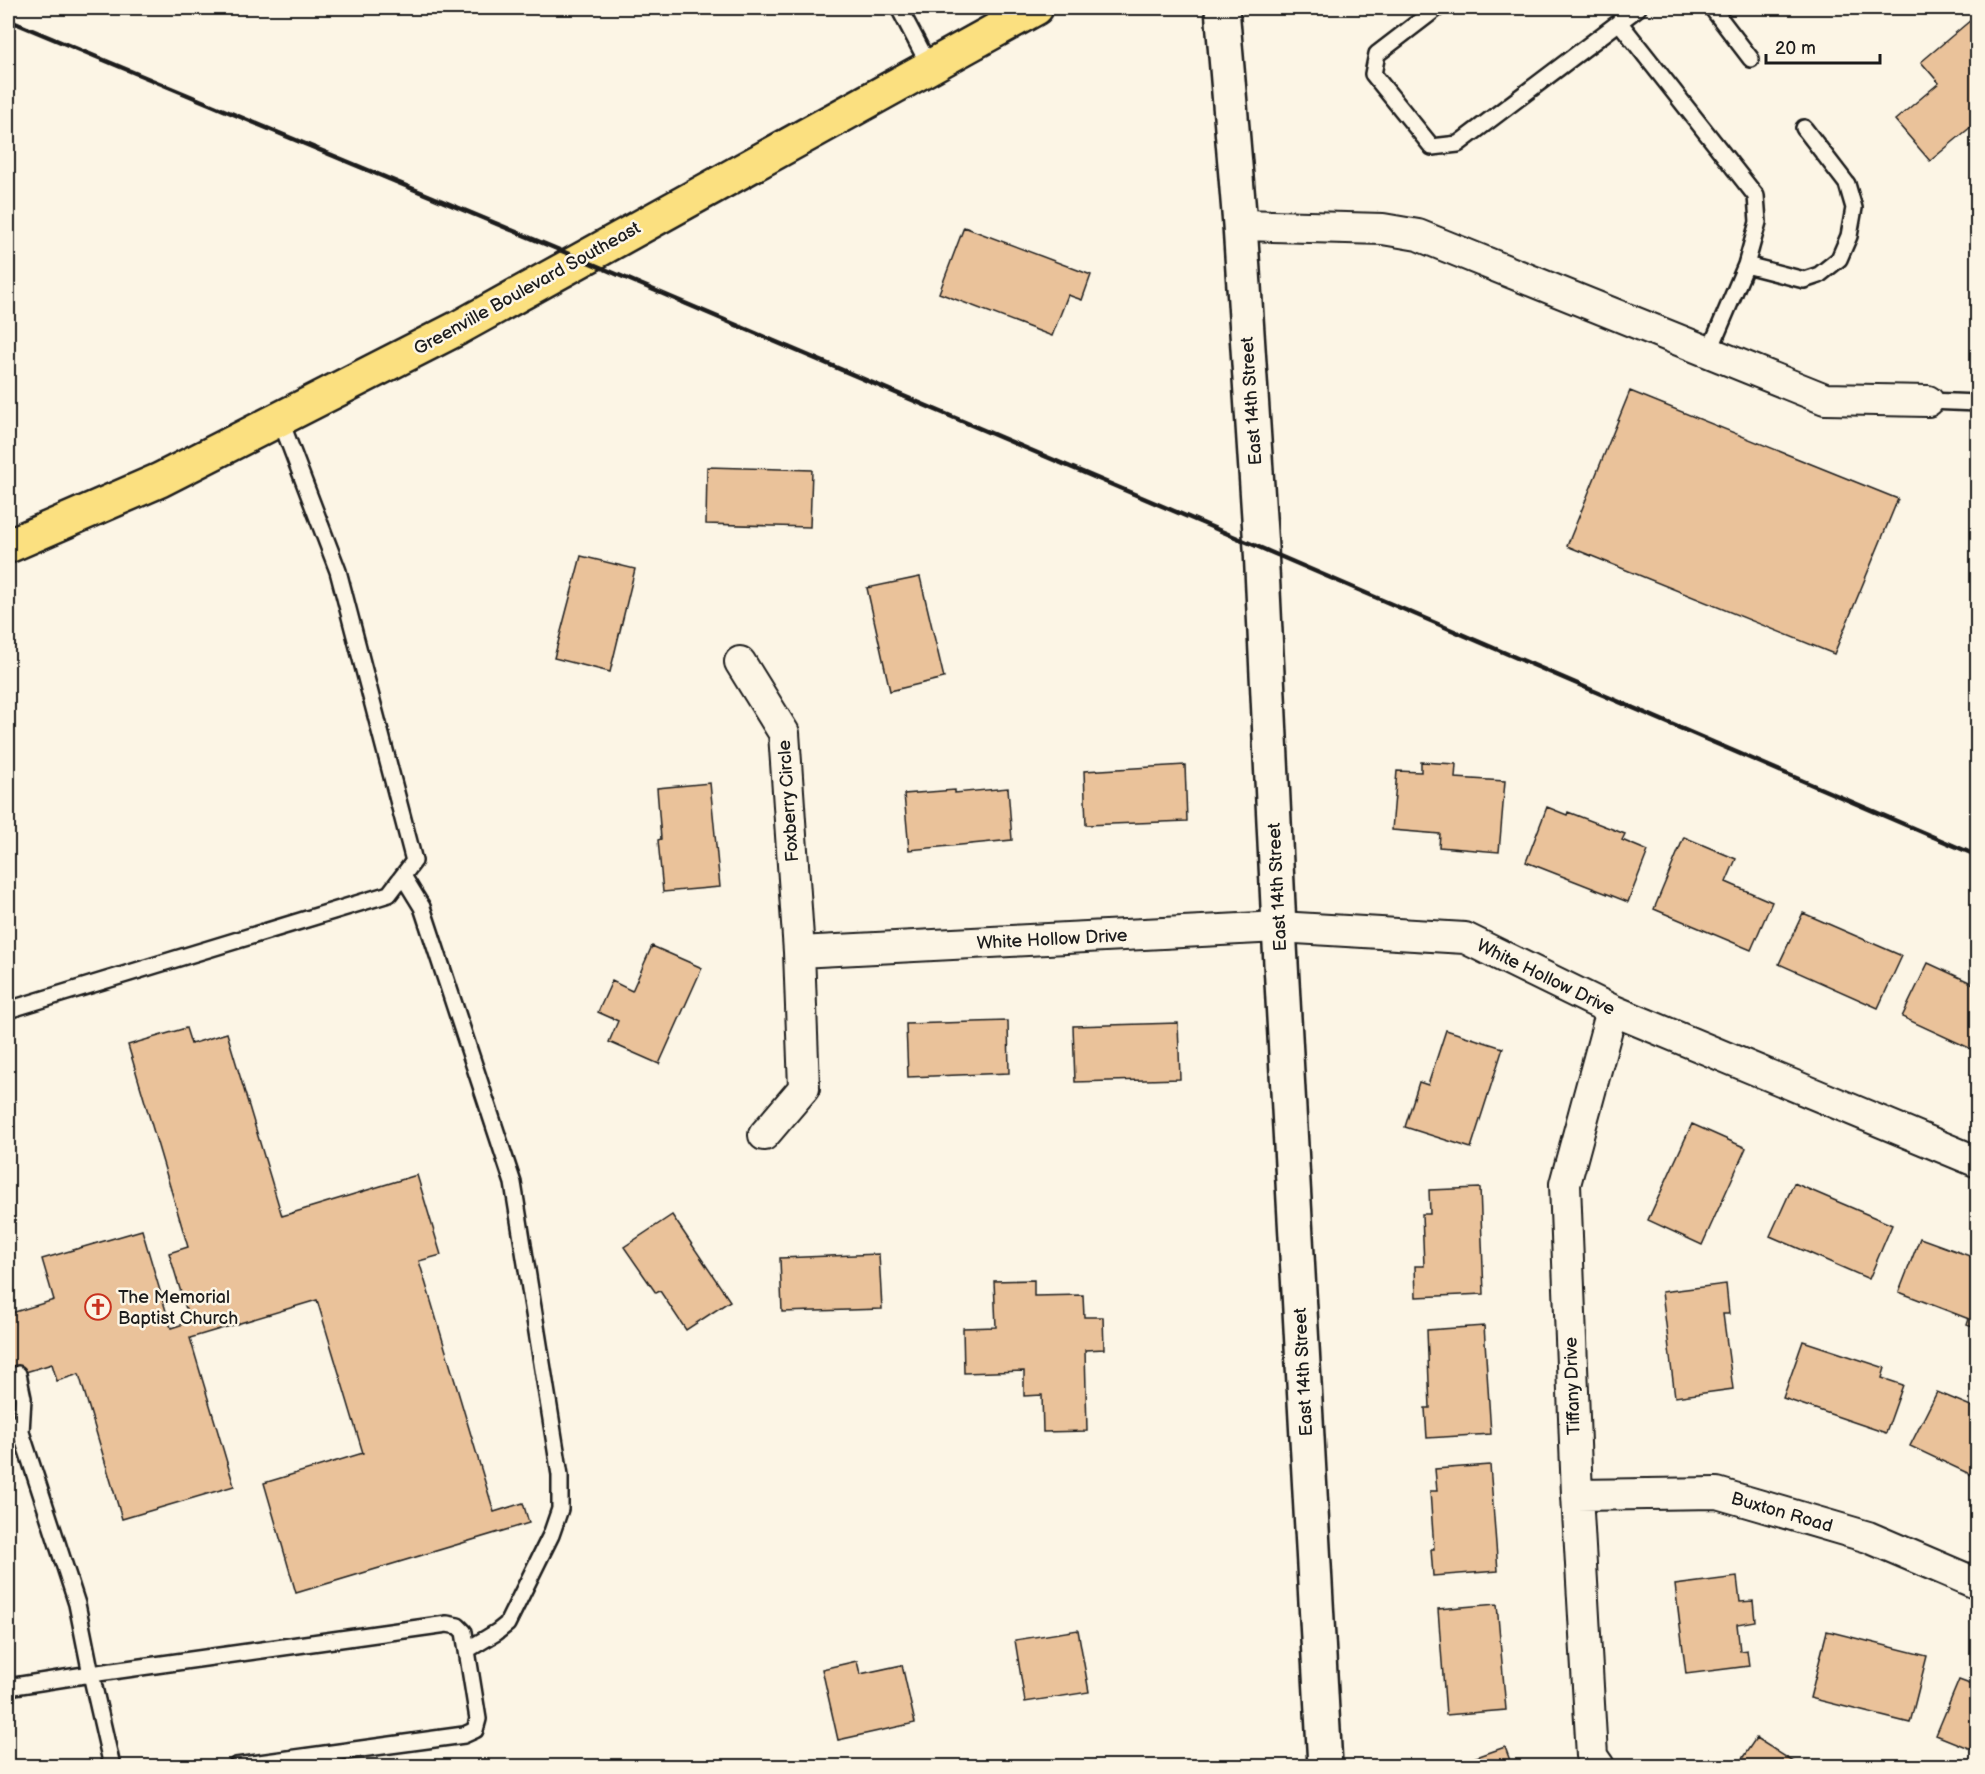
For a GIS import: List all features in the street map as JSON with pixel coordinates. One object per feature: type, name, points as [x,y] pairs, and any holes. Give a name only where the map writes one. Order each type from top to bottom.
[{"type":"highway","name":"Greenville Boulevard Southeast","points":[[8,546],[160,480],[458,328],[1036,8]]},
{"type":"street","name":"East 14th Street","points":[[1222,8],[1240,225],[1261,548],[1279,927],[1325,1767]]},
{"type":"street","points":[[1240,225],[1383,229],[1418,235],[1825,399],[1928,401]]},
{"type":"street","name":"Foxberry Circle","points":[[740,662],[784,733],[799,952],[804,1088],[764,1135]]},
{"type":"street","name":"White Hollow Drive","points":[[799,952],[1279,927],[1465,938],[1612,1010],[1977,1162]]},
{"type":"street","name":"Tiffany Drive","points":[[1599,1767],[1592,1756],[1576,1495],[1564,1184],[1612,1010]]},
{"type":"street","name":"Buxton Road","points":[[1576,1495],[1717,1493],[1868,1538],[1977,1584]]},
{"type":"lane","points":[[898,8],[930,67]]},
{"type":"lane","points":[[1437,8],[1377,54],[1373,74],[1432,147],[1458,144],[1638,8]]},
{"type":"lane","points":[[1712,8],[1751,59]]},
{"type":"lane","points":[[1618,22],[1756,196],[1758,222],[1746,265],[1709,352]]},
{"type":"lane","points":[[1746,265],[1804,280],[1819,275],[1839,259],[1849,236],[1854,208],[1847,184],[1804,128]]},
{"type":"lane","points":[[1928,401],[1977,404]]},
{"type":"lane","points":[[8,1010],[388,894],[414,861],[338,571],[280,419]]},
{"type":"lane","points":[[403,876],[422,907],[513,1183],[560,1475],[560,1509],[551,1534],[507,1624],[467,1650]]},
{"type":"lane","points":[[18,1374],[23,1398],[21,1431],[77,1604],[112,1767]]},
{"type":"lane","points":[[8,1422],[21,1431]]},
{"type":"lane","points":[[8,1687],[447,1624],[458,1626],[464,1632],[478,1719],[475,1730],[464,1735],[236,1767]]},
{"type":"building","points":[[1978,14],[1978,121],[1930,161],[1895,120],[1939,83],[1921,62]]},
{"type":"building","points":[[964,227],[1091,275],[1082,300],[1068,295],[1052,336],[939,293]]},
{"type":"building","points":[[1630,391],[1898,499],[1834,654],[1567,546]]},
{"type":"building","points":[[707,467],[812,470],[810,527],[706,524]]},
{"type":"building","points":[[581,556],[635,569],[610,672],[554,658]]},
{"type":"building","points":[[920,577],[944,678],[890,691],[867,588]]},
{"type":"building","points":[[1421,762],[1456,764],[1455,778],[1505,781],[1499,852],[1439,847],[1440,834],[1392,830],[1397,771],[1421,772]]},
{"type":"building","points":[[1185,765],[1187,821],[1086,825],[1084,771]]},
{"type":"building","points":[[710,783],[720,887],[663,892],[658,840],[661,839],[657,788]]},
{"type":"building","points":[[1008,788],[1012,840],[909,850],[904,794],[955,790],[955,793]]},
{"type":"building","points":[[1547,807],[1567,815],[1568,812],[1625,834],[1622,840],[1648,851],[1628,902],[1526,862]]},
{"type":"building","points":[[1684,837],[1736,859],[1726,882],[1772,902],[1751,950],[1654,909]]},
{"type":"building","points":[[1803,913],[1902,956],[1878,1008],[1779,964]]},
{"type":"building","points":[[652,946],[702,968],[659,1064],[609,1042],[618,1021],[598,1012],[612,981],[632,991]]},
{"type":"building","points":[[1928,963],[1978,986],[1978,1052],[1902,1017]]},
{"type":"building","points":[[1008,1021],[1009,1073],[908,1077],[906,1024]]},
{"type":"building","points":[[1178,1023],[1180,1079],[1075,1082],[1073,1026]]},
{"type":"building","name":"The Memorial Baptist Church","points":[[186,1028],[191,1044],[227,1033],[282,1216],[417,1175],[441,1255],[419,1261],[494,1512],[523,1503],[529,1523],[296,1593],[264,1483],[363,1453],[317,1300],[190,1338],[234,1486],[122,1519],[79,1374],[57,1381],[52,1364],[9,1377],[8,1314],[54,1300],[42,1259],[142,1230],[171,1328],[190,1322],[169,1253],[188,1247],[128,1045]]},
{"type":"building","points":[[1446,1030],[1503,1048],[1471,1148],[1405,1127],[1419,1082],[1428,1085]]},
{"type":"building","points":[[1692,1124],[1746,1148],[1702,1245],[1648,1220]]},
{"type":"building","points":[[1794,1183],[1892,1225],[1869,1279],[1770,1236]]},
{"type":"building","points":[[1480,1188],[1484,1294],[1416,1297],[1415,1266],[1424,1266],[1422,1214],[1430,1214],[1429,1190]]},
{"type":"building","points":[[672,1215],[730,1301],[686,1330],[660,1291],[656,1293],[624,1247]]},
{"type":"building","points":[[1920,1238],[1978,1259],[1978,1329],[1967,1325],[1969,1319],[1899,1292]]},
{"type":"building","points":[[879,1254],[882,1309],[782,1312],[780,1258]]},
{"type":"building","points":[[1034,1280],[1034,1296],[1083,1295],[1084,1317],[1103,1317],[1104,1349],[1085,1350],[1087,1431],[1043,1432],[1042,1395],[1024,1396],[1024,1371],[964,1373],[963,1328],[996,1327],[994,1281]]},
{"type":"building","points":[[1726,1284],[1729,1314],[1723,1314],[1733,1389],[1675,1397],[1662,1292]]},
{"type":"building","points":[[1484,1326],[1491,1434],[1427,1438],[1425,1408],[1430,1408],[1427,1330]]},
{"type":"building","points":[[1803,1341],[1885,1368],[1882,1378],[1903,1385],[1886,1433],[1783,1398]]},
{"type":"building","points":[[1937,1392],[1978,1409],[1978,1478],[1910,1446]]},
{"type":"building","points":[[1490,1465],[1498,1571],[1433,1576],[1431,1549],[1434,1549],[1430,1491],[1437,1491],[1435,1469]]},
{"type":"building","points":[[1737,1577],[1740,1602],[1753,1601],[1755,1621],[1737,1624],[1740,1651],[1747,1650],[1749,1666],[1686,1674],[1675,1585]]},
{"type":"building","points":[[1497,1604],[1506,1710],[1446,1715],[1438,1609]]},
{"type":"building","points":[[1078,1630],[1089,1692],[1025,1702],[1015,1640]]},
{"type":"building","points":[[1827,1631],[1927,1656],[1910,1723],[1810,1698]]},
{"type":"building","points":[[857,1661],[860,1674],[902,1665],[915,1723],[838,1740],[822,1669]]},
{"type":"building","points":[[1959,1680],[1978,1687],[1978,1752],[1936,1735]]},
{"type":"building","points":[[1756,1738],[1800,1766],[1737,1766]]},
{"type":"building","points":[[1505,1747],[1512,1766],[1451,1766]]},
{"type":"railway","points":[[8,20],[581,259],[1978,856]]},
{"type":"place","name":"The Memorial Baptist Church","points":[[98,1307]]}]
